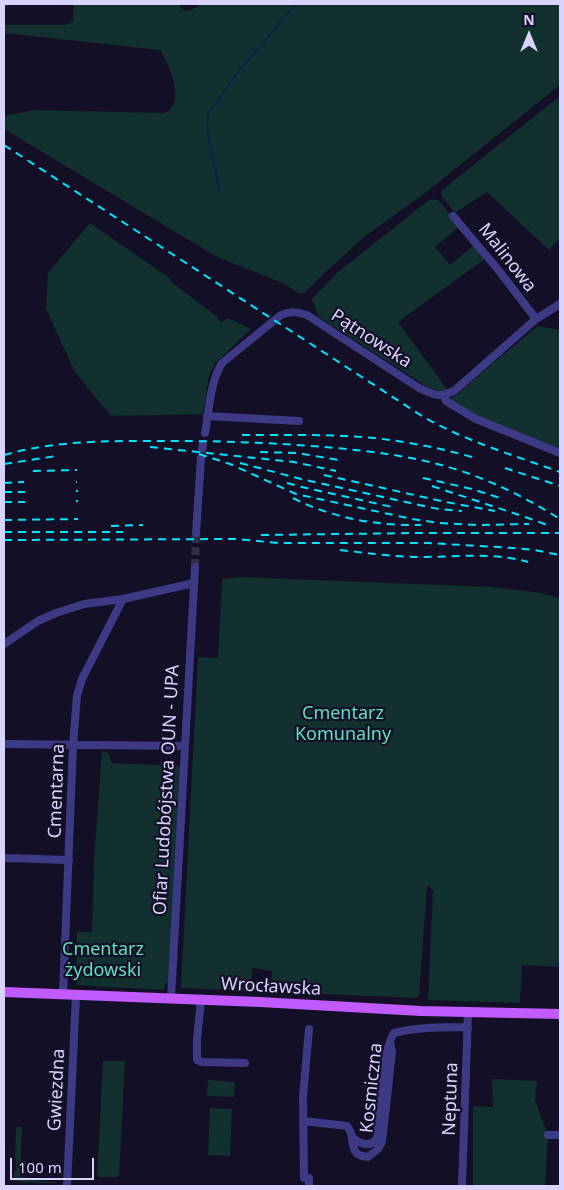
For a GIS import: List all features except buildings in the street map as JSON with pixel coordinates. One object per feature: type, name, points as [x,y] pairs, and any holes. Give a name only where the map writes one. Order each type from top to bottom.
[{"type":"main road","name":"Wrocławska","points":[[4,992],[468,1012],[560,1014]]},
{"type":"main road","name":"Wrocławska","points":[[537,1014],[560,1019]]},
{"type":"street","name":"Malinowa","points":[[454,216],[536,319]]},
{"type":"street","points":[[560,304],[536,319],[454,391],[444,395],[446,402],[476,419],[560,453]]},
{"type":"street","name":"Pątnowska","points":[[204,433],[214,381],[222,363],[281,315],[289,312],[307,315],[419,388],[436,395],[444,395]]},
{"type":"street","points":[[208,416],[299,422]]},
{"type":"street","points":[[196,532],[202,450]]},
{"type":"street","points":[[4,644],[38,621],[84,604],[123,599],[194,583],[195,567]]},
{"type":"street","name":"Ofiar Ludobójstwa OUN - UPA","points":[[171,998],[194,583]]},
{"type":"street","name":"Cmentarna","points":[[64,994],[73,745],[78,689],[123,599]]},
{"type":"street","points":[[4,744],[184,746]]},
{"type":"street","points":[[4,858],[69,860]]},
{"type":"street","name":"Gwiezdna","points":[[67,1186],[76,995]]},
{"type":"street","points":[[201,1000],[197,1040],[198,1060],[245,1063]]},
{"type":"street","name":"Neptuna","points":[[462,1186],[468,1012]]},
{"type":"street","name":"Kosmiczna","points":[[303,1121],[347,1126],[350,1130],[354,1151],[358,1155],[368,1157],[378,1149],[382,1142],[392,1052],[390,1040],[394,1033],[430,1028],[468,1027]]},
{"type":"street","points":[[309,1029],[303,1097],[304,1178],[309,1178],[309,1186]]},
{"type":"street","points":[[352,1138],[360,1144],[374,1143],[377,1139],[386,1052],[390,1040]]},
{"type":"street","points":[[548,1135],[560,1136]]},
{"type":"green space","points":[[74,4],[180,4],[181,8],[185,11],[202,4],[560,4],[560,85],[425,193],[364,237],[305,292],[300,294],[283,283],[217,257],[4,129],[4,116],[34,110],[166,113],[172,107],[175,100],[174,83],[168,64],[160,50],[4,34],[4,25],[65,25],[73,22]]},
{"type":"green space","points":[[560,96],[560,238],[549,250],[487,192],[455,213],[441,195],[442,190]]},
{"type":"green space","points":[[429,200],[439,201],[460,226],[435,247],[450,265],[474,245],[486,258],[398,322],[447,389],[439,391],[429,388],[319,317],[312,300],[338,272]]},
{"type":"green space","points":[[90,223],[171,279],[170,281],[215,315],[221,322],[228,318],[251,329],[215,363],[209,376],[203,414],[111,416],[75,372],[46,309],[48,273]]},
{"type":"green space","points":[[538,326],[560,330],[560,449],[489,421],[449,399],[457,395]]},
{"type":"green space","name":"Cmentarz Komunalny","points":[[241,577],[492,587],[535,592],[560,598],[560,967],[522,965],[520,1003],[428,1000],[433,891],[430,886],[427,887],[419,995],[416,998],[275,992],[275,987],[271,987],[272,971],[254,968],[252,970],[251,986],[247,986],[246,991],[181,988],[198,657],[218,658],[222,579]]},
{"type":"green space","name":"Cmentarz żydowski","points":[[102,751],[108,753],[112,763],[180,766],[169,983],[165,983],[164,990],[76,985],[77,932],[92,932],[94,861]]},
{"type":"green space","points":[[103,1061],[125,1061],[119,1177],[97,1177]]},
{"type":"green space","points":[[492,1079],[537,1081],[535,1100],[548,1135],[545,1186],[473,1186],[473,1106],[493,1107]]},
{"type":"green space","points":[[208,1080],[235,1082],[234,1097],[207,1096]]},
{"type":"green space","points":[[210,1108],[232,1109],[230,1156],[208,1155]]},
{"type":"green space","points":[[16,1127],[22,1127],[20,1177],[25,1177],[25,1180],[56,1183],[14,1181],[14,1171],[16,1171]]},
{"type":"waterway","points":[[219,189],[207,130],[208,115],[234,77],[296,4]]},
{"type":"tunnel","points":[[195,567],[196,533]]},
{"type":"railway","points":[[4,145],[422,416],[472,440],[560,472]]},
{"type":"railway","points":[[242,435],[325,435],[375,438],[400,441],[472,457]]},
{"type":"railway","points":[[4,455],[46,446],[112,441],[250,442],[358,450],[409,458],[458,470],[511,492],[560,519]]},
{"type":"railway","points":[[150,447],[294,462],[336,471]]},
{"type":"railway","points":[[260,452],[297,453],[339,460]]},
{"type":"railway","points":[[199,454],[230,464],[296,494],[412,519],[478,525],[529,524]]},
{"type":"railway","points":[[4,464],[56,456]]},
{"type":"railway","points":[[240,463],[301,479],[419,505],[462,511]]},
{"type":"railway","points":[[505,468],[560,486]]},
{"type":"railway","points":[[33,471],[77,470]]},
{"type":"railway","points":[[324,475],[495,511]]},
{"type":"railway","points":[[423,478],[472,489],[503,499]]},
{"type":"railway","points":[[4,483],[24,482]]},
{"type":"railway","points":[[287,483],[392,507]]},
{"type":"railway","points":[[432,486],[547,525]]},
{"type":"railway","points":[[4,492],[25,492]]},
{"type":"railway","points":[[293,498],[339,516],[388,524],[421,525]]},
{"type":"railway","points":[[4,502],[25,502]]},
{"type":"railway","points":[[4,520],[78,519]]},
{"type":"railway","points":[[111,526],[143,525]]},
{"type":"railway","points":[[4,532],[123,532]]},
{"type":"railway","points":[[261,535],[560,533]]},
{"type":"railway","points":[[4,540],[237,539],[278,543],[428,543],[513,548],[560,555]]},
{"type":"railway","points":[[340,550],[411,557],[488,556],[528,562]]}]
